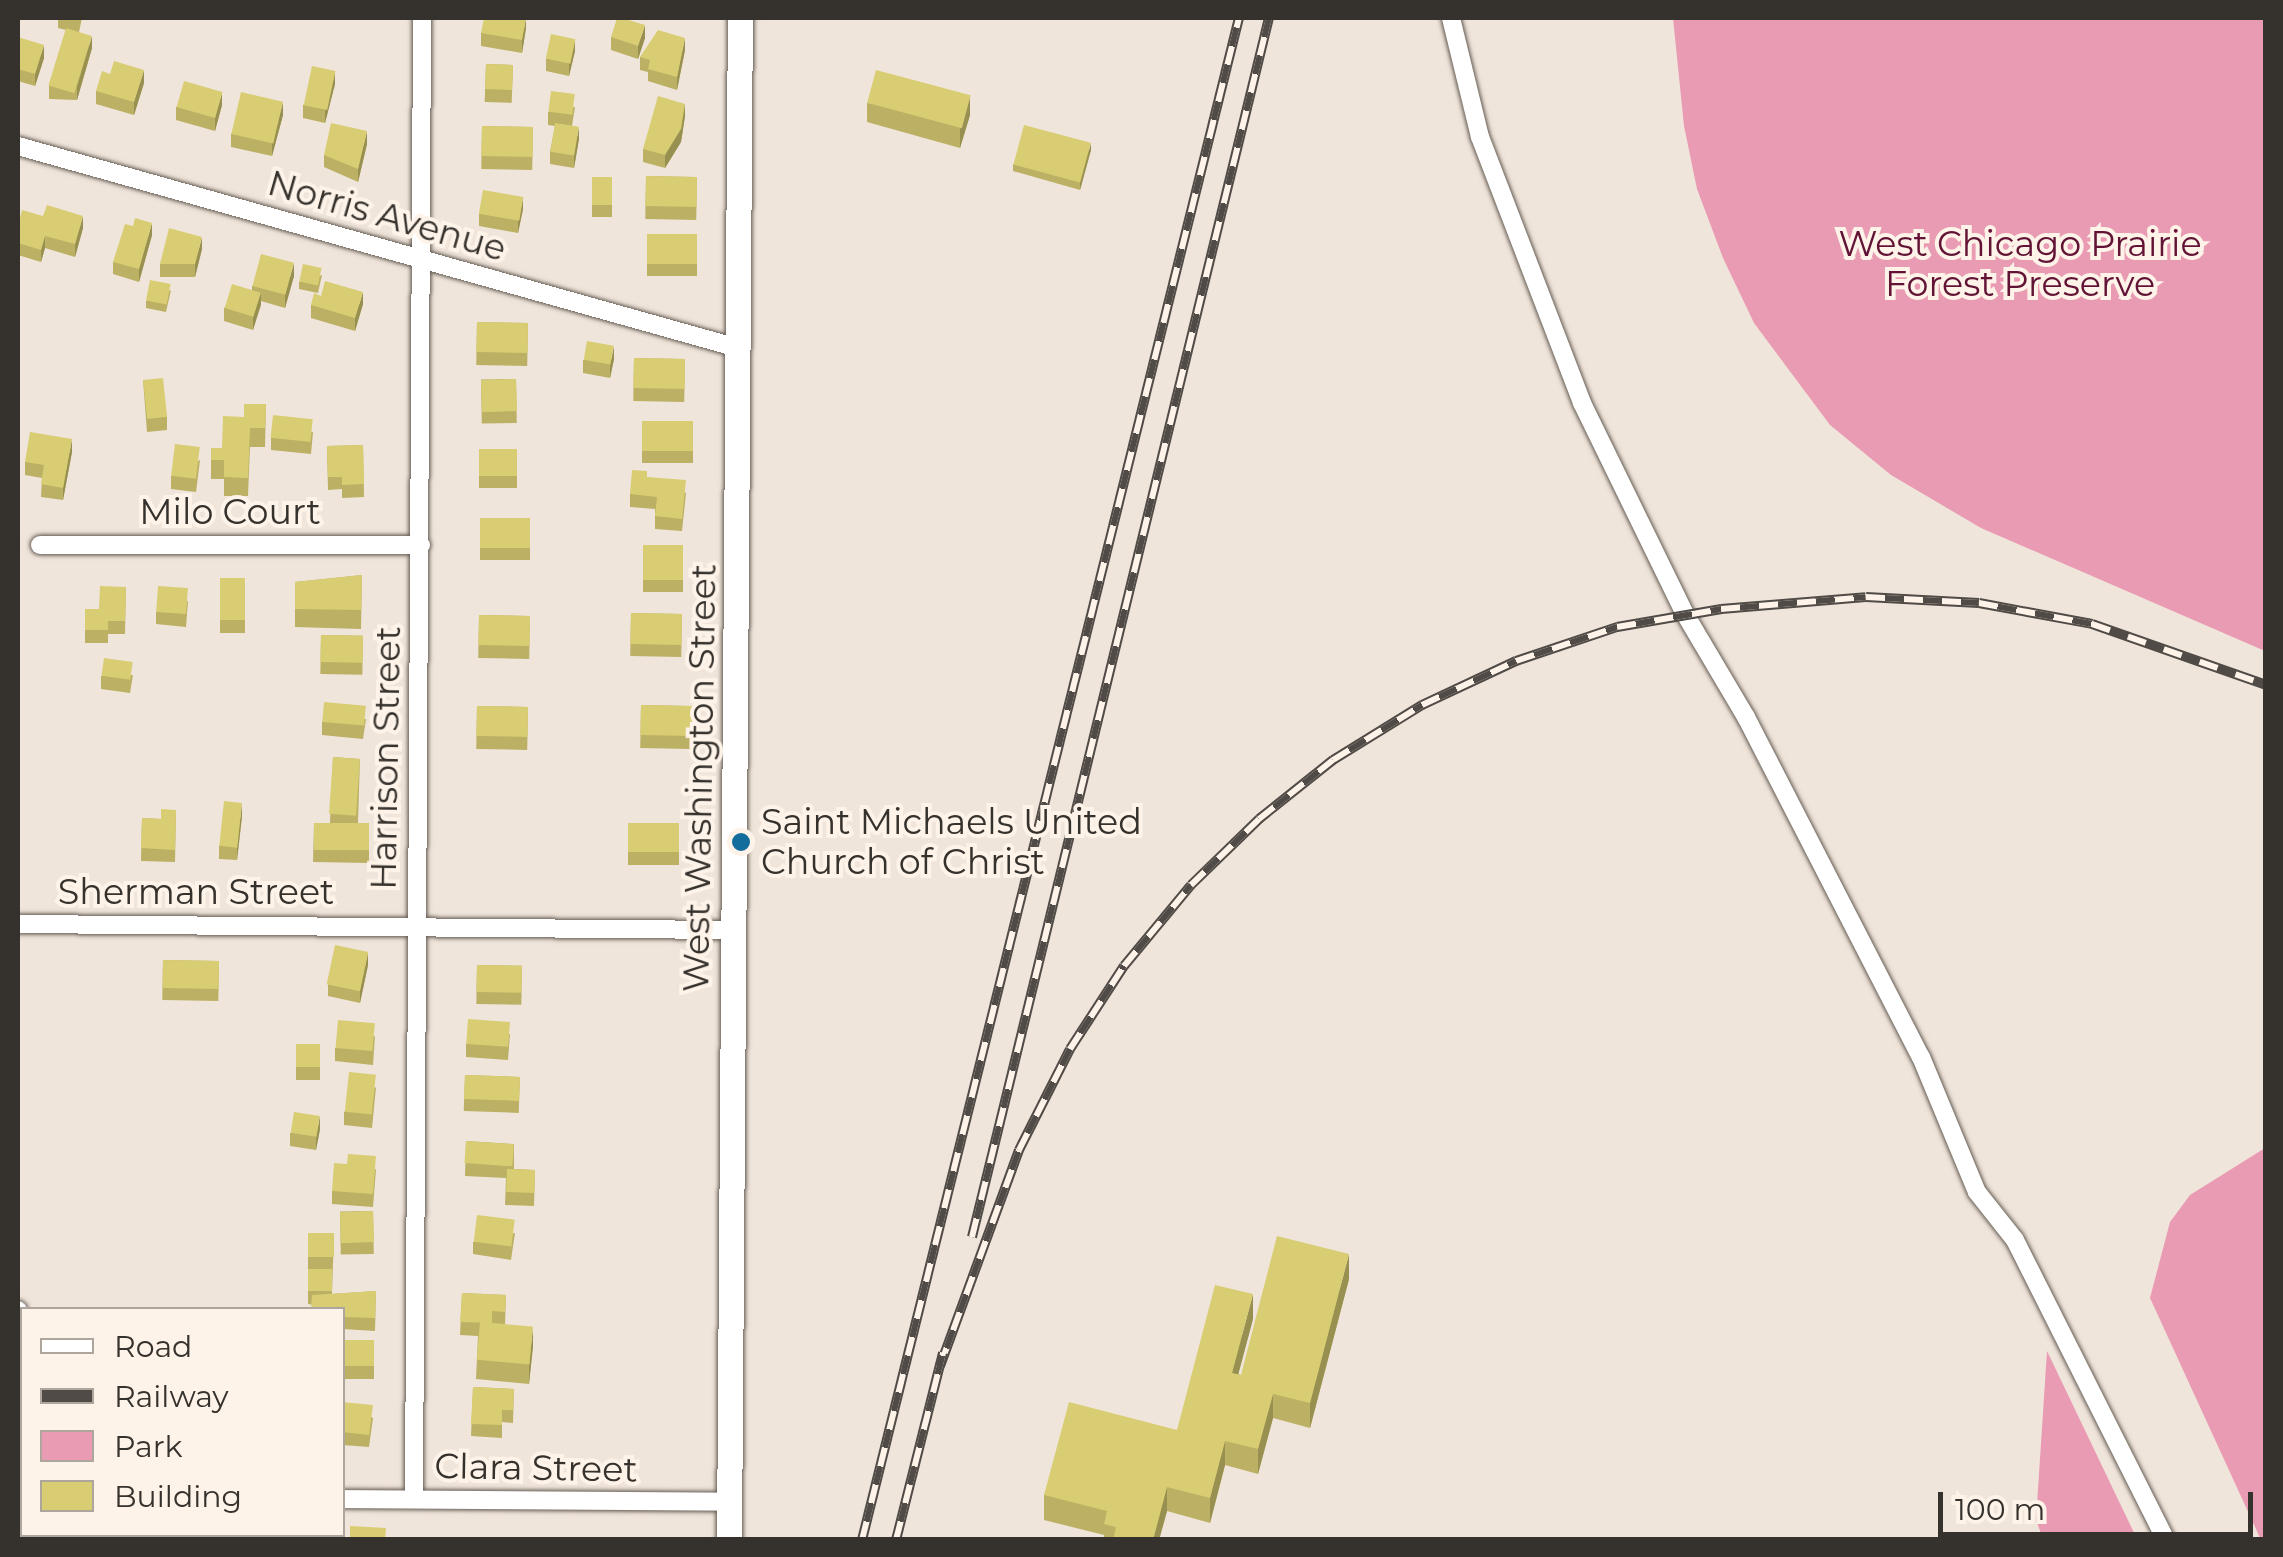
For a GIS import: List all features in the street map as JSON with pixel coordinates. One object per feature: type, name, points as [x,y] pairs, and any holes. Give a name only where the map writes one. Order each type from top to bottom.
[{"type":"main road","name":"West Washington Street","points":[[729,1540],[740,18]]},
{"type":"street","name":"Harrison Street","points":[[414,1499],[422,18]]},
{"type":"street","points":[[1451,18],[1480,138],[1582,404],[1685,614],[1746,717],[1920,1057],[1978,1192],[2014,1240],[2166,1540]]},
{"type":"street","name":"Norris Avenue","points":[[18,146],[738,348]]},
{"type":"street","name":"Milo Court","points":[[40,545],[421,544]]},
{"type":"street","name":"Sherman Street","points":[[18,924],[733,930]]},
{"type":"street","name":"Clara Street","points":[[345,1499],[729,1502]]},
{"type":"green space","name":"West Chicago Prairie Forest Preserve","points":[[1673,18],[2265,18],[2265,651],[1981,528],[1891,475],[1830,425],[1754,323],[1723,258],[1697,189],[1684,126]]},
{"type":"green space","points":[[2265,1148],[2266,1539],[2261,1540],[2150,1298],[2170,1222],[2190,1195]]},
{"type":"green space","points":[[2047,1351],[2137,1539],[2043,1539],[2036,1520]]},
{"type":"building","points":[[484,18],[526,18],[522,40],[481,33]]},
{"type":"building","points":[[617,18],[645,25],[638,46],[611,37]]},
{"type":"building","points":[[66,28],[92,36],[74,93],[48,85]]},
{"type":"building","points":[[658,30],[685,38],[677,77],[648,69],[650,60],[640,57]]},
{"type":"building","points":[[551,34],[575,39],[570,64],[546,58]]},
{"type":"building","points":[[18,37],[44,45],[35,74],[18,69]]},
{"type":"building","points":[[114,61],[144,70],[134,102],[96,91],[102,71],[110,74]]},
{"type":"building","points":[[486,64],[513,65],[512,90],[485,89]]},
{"type":"building","points":[[312,66],[335,71],[327,110],[304,105]]},
{"type":"building","points":[[876,70],[971,95],[962,128],[867,103]]},
{"type":"building","points":[[184,81],[222,92],[215,118],[177,107]]},
{"type":"building","points":[[551,91],[575,94],[572,115],[548,112]]},
{"type":"building","points":[[241,92],[283,102],[273,144],[231,134]]},
{"type":"building","points":[[658,96],[685,104],[681,129],[665,155],[643,149]]},
{"type":"building","points":[[331,123],[367,131],[358,169],[324,155]]},
{"type":"building","points":[[555,123],[579,127],[574,155],[550,152]]},
{"type":"building","points":[[1024,125],[1091,143],[1080,182],[1013,165]]},
{"type":"building","points":[[482,126],[533,127],[532,157],[481,156]]},
{"type":"building","points":[[646,176],[697,177],[696,207],[645,206]]},
{"type":"building","points":[[592,177],[612,177],[612,205],[592,205]]},
{"type":"building","points":[[483,190],[523,197],[519,221],[479,214]]},
{"type":"building","points":[[47,205],[83,216],[75,244],[45,236],[41,250],[18,243],[22,210],[43,216]]},
{"type":"building","points":[[135,218],[152,223],[139,269],[113,262],[125,224],[133,226]]},
{"type":"building","points":[[169,228],[202,237],[195,264],[160,264]]},
{"type":"building","points":[[647,234],[697,234],[697,264],[647,264]]},
{"type":"building","points":[[261,254],[294,263],[285,295],[252,286]]},
{"type":"building","points":[[303,264],[322,268],[318,286],[299,282]]},
{"type":"building","points":[[150,280],[171,284],[167,305],[146,301]]},
{"type":"building","points":[[325,281],[363,292],[355,318],[311,305],[314,293],[321,296]]},
{"type":"building","points":[[232,284],[261,293],[253,317],[225,308]]},
{"type":"building","points":[[477,322],[528,323],[527,353],[476,352]]},
{"type":"building","points":[[587,341],[614,346],[610,364],[584,360]]},
{"type":"building","points":[[634,358],[685,359],[684,389],[633,388]]},
{"type":"building","points":[[163,378],[167,417],[147,419],[143,380]]},
{"type":"building","points":[[516,379],[517,411],[482,412],[481,380]]},
{"type":"building","points":[[244,404],[266,404],[265,428],[250,428],[248,478],[224,477],[224,460],[211,460],[211,448],[222,448],[223,416],[244,417]]},
{"type":"building","points":[[273,415],[313,419],[310,442],[271,438]]},
{"type":"building","points":[[642,421],[693,421],[693,451],[642,451]]},
{"type":"building","points":[[30,432],[72,439],[63,488],[41,484],[44,465],[25,462]]},
{"type":"building","points":[[175,444],[200,447],[196,479],[171,476]]},
{"type":"building","points":[[363,445],[364,484],[342,485],[342,477],[328,477],[327,446]]},
{"type":"building","points":[[479,449],[517,449],[517,476],[479,476]]},
{"type":"building","points":[[632,470],[647,471],[647,477],[686,480],[682,519],[655,516],[657,497],[630,494]]},
{"type":"building","points":[[480,518],[530,518],[530,548],[480,548]]},
{"type":"building","points":[[643,545],[683,545],[683,580],[643,580]]},
{"type":"building","points":[[362,575],[361,610],[295,609],[295,582]]},
{"type":"building","points":[[220,578],[245,578],[245,620],[220,620]]},
{"type":"building","points":[[100,586],[126,587],[125,621],[108,621],[108,630],[85,630],[85,609],[99,609]]},
{"type":"building","points":[[158,586],[188,588],[186,614],[156,612]]},
{"type":"building","points":[[631,613],[682,614],[681,645],[630,644]]},
{"type":"building","points":[[479,615],[530,616],[529,646],[478,645]]},
{"type":"building","points":[[321,635],[363,636],[363,663],[321,662]]},
{"type":"building","points":[[104,658],[133,662],[130,680],[101,676]]},
{"type":"building","points":[[324,702],[366,706],[364,726],[322,722]]},
{"type":"building","points":[[641,705],[692,706],[691,736],[640,735]]},
{"type":"building","points":[[477,706],[528,707],[527,737],[476,736]]},
{"type":"building","points":[[333,757],[360,759],[356,816],[329,814]]},
{"type":"building","points":[[224,801],[242,803],[237,848],[219,846]]},
{"type":"building","points":[[161,809],[176,810],[175,850],[141,848],[142,818],[161,819]]},
{"type":"building","points":[[314,823],[369,823],[369,850],[314,850]]},
{"type":"building","points":[[628,823],[679,823],[679,852],[628,852]]},
{"type":"building","points":[[335,945],[368,952],[360,991],[327,984]]},
{"type":"building","points":[[163,960],[219,961],[219,989],[163,988]]},
{"type":"building","points":[[477,965],[522,966],[522,993],[477,992]]},
{"type":"building","points":[[468,1019],[510,1022],[508,1047],[466,1044]]},
{"type":"building","points":[[338,1020],[375,1023],[372,1051],[336,1048]]},
{"type":"building","points":[[296,1044],[320,1044],[320,1067],[296,1067]]},
{"type":"building","points":[[349,1072],[376,1075],[372,1115],[345,1112]]},
{"type":"building","points":[[465,1075],[520,1077],[519,1101],[464,1099]]},
{"type":"building","points":[[294,1112],[320,1116],[316,1137],[291,1133]]},
{"type":"building","points":[[466,1141],[514,1144],[512,1166],[464,1163]]},
{"type":"building","points":[[348,1154],[376,1156],[373,1194],[332,1191],[334,1163],[347,1164]]},
{"type":"building","points":[[507,1169],[535,1170],[534,1193],[506,1192]]},
{"type":"building","points":[[373,1211],[374,1242],[341,1243],[340,1212]]},
{"type":"building","points":[[477,1215],[515,1220],[511,1246],[474,1242]]},
{"type":"building","points":[[308,1233],[334,1233],[334,1257],[308,1257]]},
{"type":"building","points":[[1277,1236],[1349,1254],[1310,1403],[1273,1394],[1258,1449],[1225,1441],[1210,1498],[1167,1487],[1153,1540],[1113,1540],[1116,1527],[1104,1524],[1107,1511],[1044,1495],[1069,1402],[1177,1430],[1215,1285],[1253,1294],[1232,1373],[1241,1375]]},
{"type":"building","points":[[308,1269],[332,1269],[332,1291],[308,1291]]},
{"type":"building","points":[[376,1291],[375,1318],[345,1317],[345,1307],[311,1307],[312,1295]]},
{"type":"building","points":[[462,1293],[506,1295],[505,1312],[492,1311],[492,1323],[460,1322]]},
{"type":"building","points":[[480,1322],[533,1327],[529,1364],[477,1360]]},
{"type":"building","points":[[345,1340],[374,1340],[374,1366],[345,1366]]},
{"type":"building","points":[[473,1387],[514,1389],[513,1410],[502,1410],[502,1425],[471,1424]]},
{"type":"building","points":[[345,1402],[373,1405],[369,1435],[345,1432]]},
{"type":"building","points":[[350,1526],[386,1528],[385,1540],[350,1540]]},
{"type":"railway","points":[[862,1540],[1239,18]]},
{"type":"railway","points":[[972,1237],[1269,18]]},
{"type":"railway","points":[[940,1366],[1019,1150],[1070,1049],[1124,966],[1191,885],[1259,819],[1333,760],[1422,705],[1516,661],[1617,627],[1721,609],[1866,597],[1979,603],[2092,624],[2266,685]]},
{"type":"railway","points":[[896,1540],[943,1353]]},
{"type":"place","name":"Saint Michaels United Church of Christ","points":[[741,842]]}]
